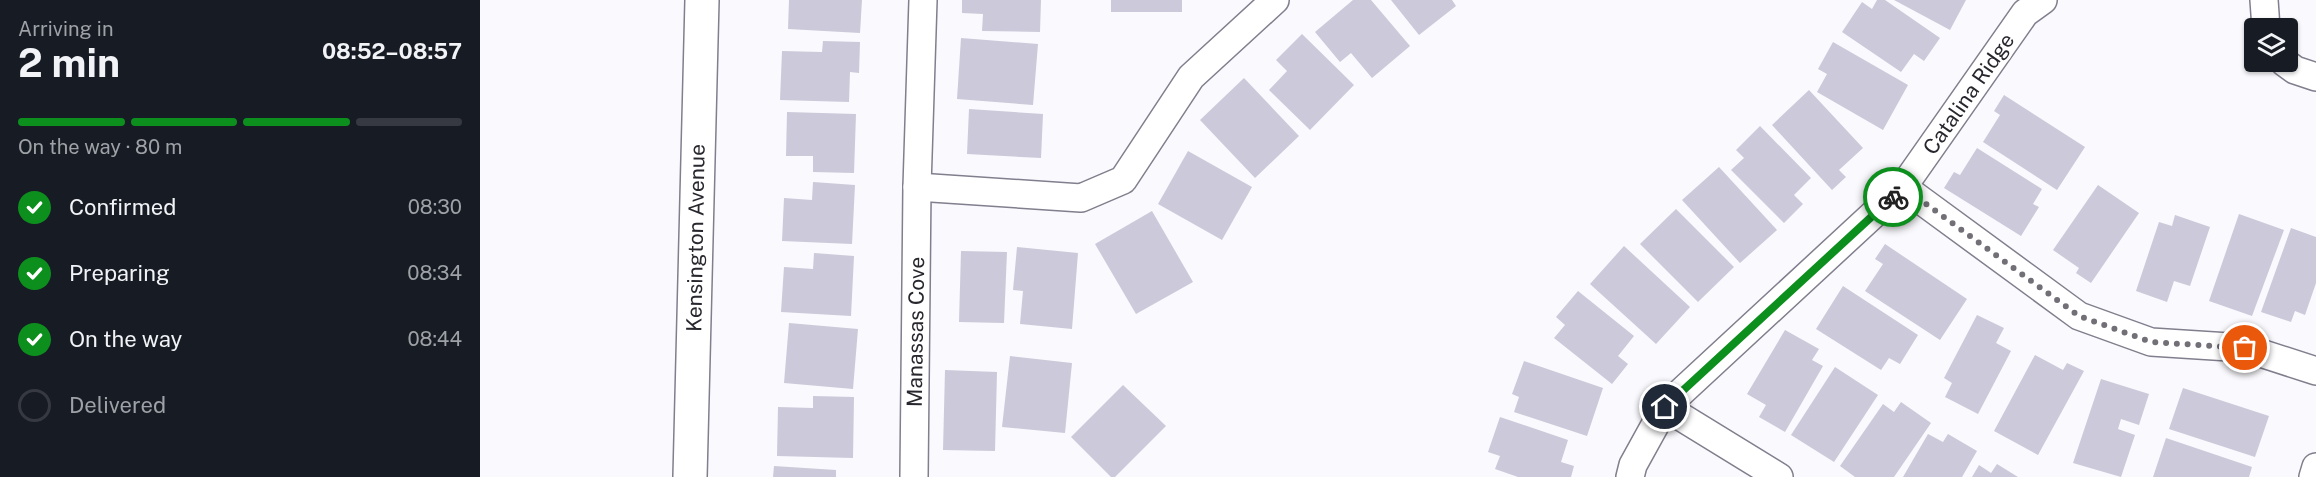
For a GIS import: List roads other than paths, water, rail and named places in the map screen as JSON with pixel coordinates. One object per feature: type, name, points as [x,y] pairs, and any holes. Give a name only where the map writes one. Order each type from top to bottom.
[{"type":"street","name":"Kensington Avenue","points":[[690,477],[702,0]]},
{"type":"street","name":"Manassas Cove","points":[[914,477],[917,187],[923,0]]},
{"type":"street","points":[[917,187],[1081,198],[1123,180],[1191,77],[1275,0]]},
{"type":"street","name":"Catalina Ridge","points":[[1630,477],[1633,465],[1665,407],[1903,187],[2025,13],[2043,0]]},
{"type":"street","points":[[2264,0],[2265,18]]},
{"type":"street","points":[[2298,71],[2316,77]]},
{"type":"street","points":[[1903,187],[2079,316],[2151,342],[2245,348],[2316,371]]},
{"type":"street","points":[[1665,407],[1779,477]]},
{"type":"street","points":[[2313,477],[2316,467]]}]
